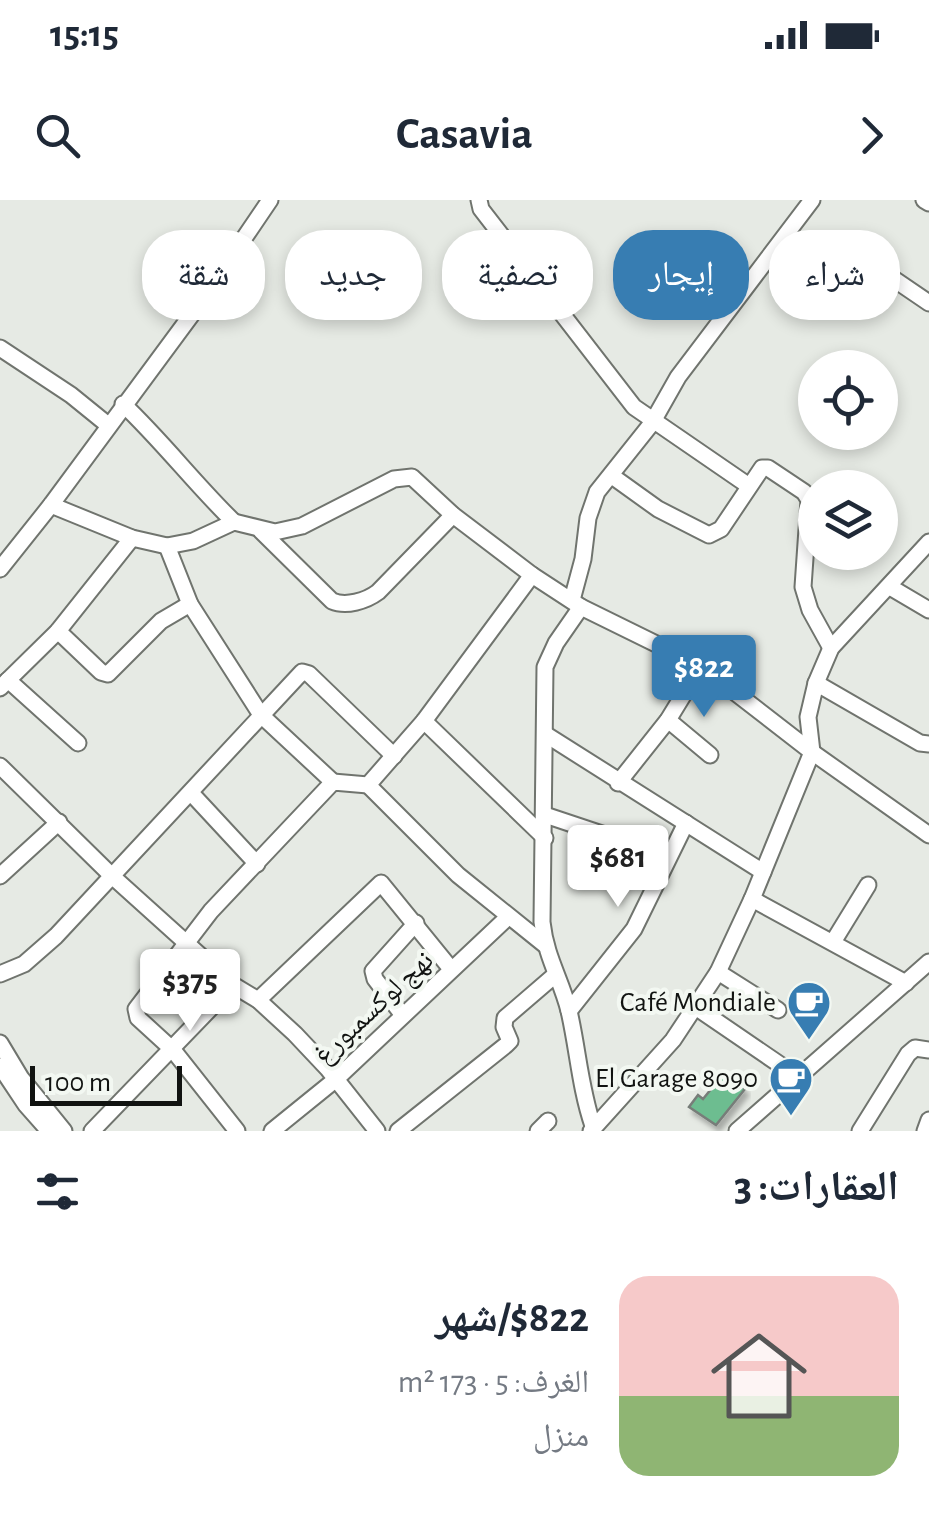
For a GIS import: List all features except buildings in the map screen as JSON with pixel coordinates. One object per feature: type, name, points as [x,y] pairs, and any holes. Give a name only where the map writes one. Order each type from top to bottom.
[{"type":"street","points":[[0,569],[198,306],[270,200]]},
{"type":"street","points":[[480,200],[481,209],[634,407],[750,486]]},
{"type":"street","points":[[592,1128],[579,1077],[569,1010],[545,945],[542,922],[545,667],[577,603],[591,505],[652,422],[678,378],[812,200]]},
{"type":"street","points":[[900,283],[929,304]]},
{"type":"street","points":[[0,348],[108,425]]},
{"type":"street","points":[[124,404],[161,440],[194,484],[234,522],[262,531],[302,526],[406,476],[418,482],[532,575],[577,603],[702,666],[812,752],[929,835]]},
{"type":"street","points":[[612,476],[658,509],[709,535],[721,530],[765,467],[807,496],[804,587],[810,610],[831,648]]},
{"type":"street","points":[[51,505],[132,538],[167,546],[194,541],[234,522]]},
{"type":"street","points":[[262,531],[332,601],[343,604],[370,598],[378,592],[454,515]]},
{"type":"street","points":[[78,742],[4,684],[58,631],[132,538]]},
{"type":"street","points":[[592,1128],[663,1051],[697,1008],[718,972],[812,752],[808,718],[816,683],[831,648],[929,542]]},
{"type":"street","points":[[167,546],[190,604],[261,715],[333,782],[368,785],[458,876],[506,918],[545,945]]},
{"type":"street","points":[[368,785],[424,721],[532,575]]},
{"type":"street","points":[[890,586],[929,610]]},
{"type":"street","points":[[58,631],[101,672],[108,674],[157,624],[190,604]]},
{"type":"street","points":[[618,783],[668,720],[702,666]]},
{"type":"street","points":[[0,974],[35,956],[192,794],[299,674],[306,672],[394,756]]},
{"type":"street","points":[[816,683],[920,743],[929,744]]},
{"type":"street","points":[[668,720],[710,755]]},
{"type":"street","points":[[424,721],[545,838]]},
{"type":"street","points":[[545,734],[763,872]]},
{"type":"street","points":[[0,766],[112,876],[233,985],[258,1000],[320,1059],[377,1131]]},
{"type":"street","points":[[237,1131],[173,1050],[138,1018],[136,1009],[211,910],[333,782]]},
{"type":"street","points":[[192,794],[258,864]]},
{"type":"street","points":[[545,815],[624,841],[664,864]]},
{"type":"street","points":[[0,876],[59,822]]},
{"type":"street","points":[[569,1010],[634,929],[686,822]]},
{"type":"street","points":[[258,1000],[378,884],[384,884],[451,969]]},
{"type":"street","points":[[833,942],[868,885]]},
{"type":"street","points":[[752,899],[906,983]]},
{"type":"street","name":"نهج لوكسمبورغ","points":[[276,1130],[335,1080],[506,918]]},
{"type":"street","points":[[402,1014],[375,979],[373,970],[416,924]]},
{"type":"street","points":[[737,1131],[929,962]]},
{"type":"street","points":[[718,972],[778,1010]]},
{"type":"street","points":[[398,1131],[506,1045],[510,1041],[505,1018],[555,976]]},
{"type":"street","points":[[92,1131],[233,985]]},
{"type":"street","points":[[697,1008],[798,1077]]},
{"type":"street","points":[[0,1043],[21,1078],[64,1131]]},
{"type":"street","points":[[860,1131],[908,1054],[915,1048],[929,1050]]},
{"type":"street","points":[[0,1066],[48,1131]]},
{"type":"street","points":[[925,1131],[929,1120]]},
{"type":"place","name":"Café Mondiale","points":[[809,1041]]},
{"type":"place","name":"El Garage 8090","points":[[791,1117]]}]
